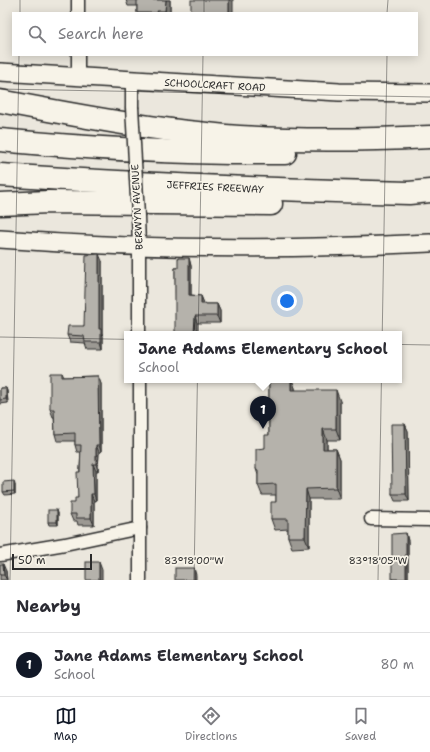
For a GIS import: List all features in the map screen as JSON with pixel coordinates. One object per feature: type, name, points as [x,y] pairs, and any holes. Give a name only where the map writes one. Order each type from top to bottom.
[{"type":"highway","points":[[0,101],[101,119],[181,131],[239,137],[351,139],[430,137]]},
{"type":"highway","points":[[0,140],[115,149],[231,153],[342,152],[430,148]]},
{"type":"highway","name":"JEFFRIES FREEWAY","points":[[0,175],[115,183],[270,190],[409,193],[430,191]]},
{"type":"highway","points":[[0,204],[49,202],[287,204],[340,202],[409,193]]},
{"type":"main road","name":"SCHOOLCRAFT ROAD","points":[[0,72],[339,92],[430,93]]},
{"type":"main road","points":[[0,239],[139,246],[259,248],[430,244]]},
{"type":"street","points":[[78,0],[78,12]]},
{"type":"street","points":[[78,56],[78,77]]},
{"type":"street","name":"BERWYN AVENUE","points":[[132,80],[139,246],[139,331]]},
{"type":"street","points":[[140,383],[140,580]]},
{"type":"street","points":[[372,519],[430,520]]},
{"type":"street","points":[[0,555],[65,544],[140,528]]},
{"type":"building","points":[[137,0],[166,0],[165,11],[137,12]]},
{"type":"building","points":[[191,0],[229,0],[229,12],[191,12]]},
{"type":"building","points":[[99,254],[99,329],[101,329],[101,342],[85,342],[84,336],[67,335],[68,326],[84,326],[86,255]]},
{"type":"building","points":[[178,258],[189,258],[189,295],[201,296],[201,304],[217,304],[217,316],[195,316],[194,331],[175,331],[175,268],[178,268]]},
{"type":"building","points":[[50,373],[62,373],[62,377],[98,376],[99,445],[96,445],[96,464],[93,464],[94,494],[91,494],[91,518],[76,518],[76,514],[70,514],[70,503],[75,503],[75,498],[78,498],[77,472],[80,472],[81,445],[75,445],[75,433],[55,434],[54,409],[50,409]]},
{"type":"building","points":[[269,383],[291,383],[291,390],[336,390],[336,429],[323,429],[323,449],[336,449],[336,488],[306,489],[305,537],[288,537],[288,519],[271,519],[271,502],[276,502],[276,484],[258,485],[256,449],[265,448],[265,435],[269,435]]},
{"type":"building","points":[[0,388],[6,388],[6,399],[0,400]]},
{"type":"building","points":[[391,424],[405,424],[406,494],[392,494]]},
{"type":"building","points":[[14,481],[14,491],[3,492],[3,482]]},
{"type":"building","points":[[48,510],[57,510],[57,522],[48,522]]},
{"type":"building","points":[[406,533],[406,579],[392,579],[392,534]]},
{"type":"building","points":[[86,562],[99,562],[99,580],[86,580]]},
{"type":"building","points":[[0,564],[3,564],[4,575],[0,575]]},
{"type":"building","points":[[175,568],[194,568],[194,580],[175,580]]},
{"type":"place","name":"Jane Adams Elementary School","points":[[263,429]]}]
